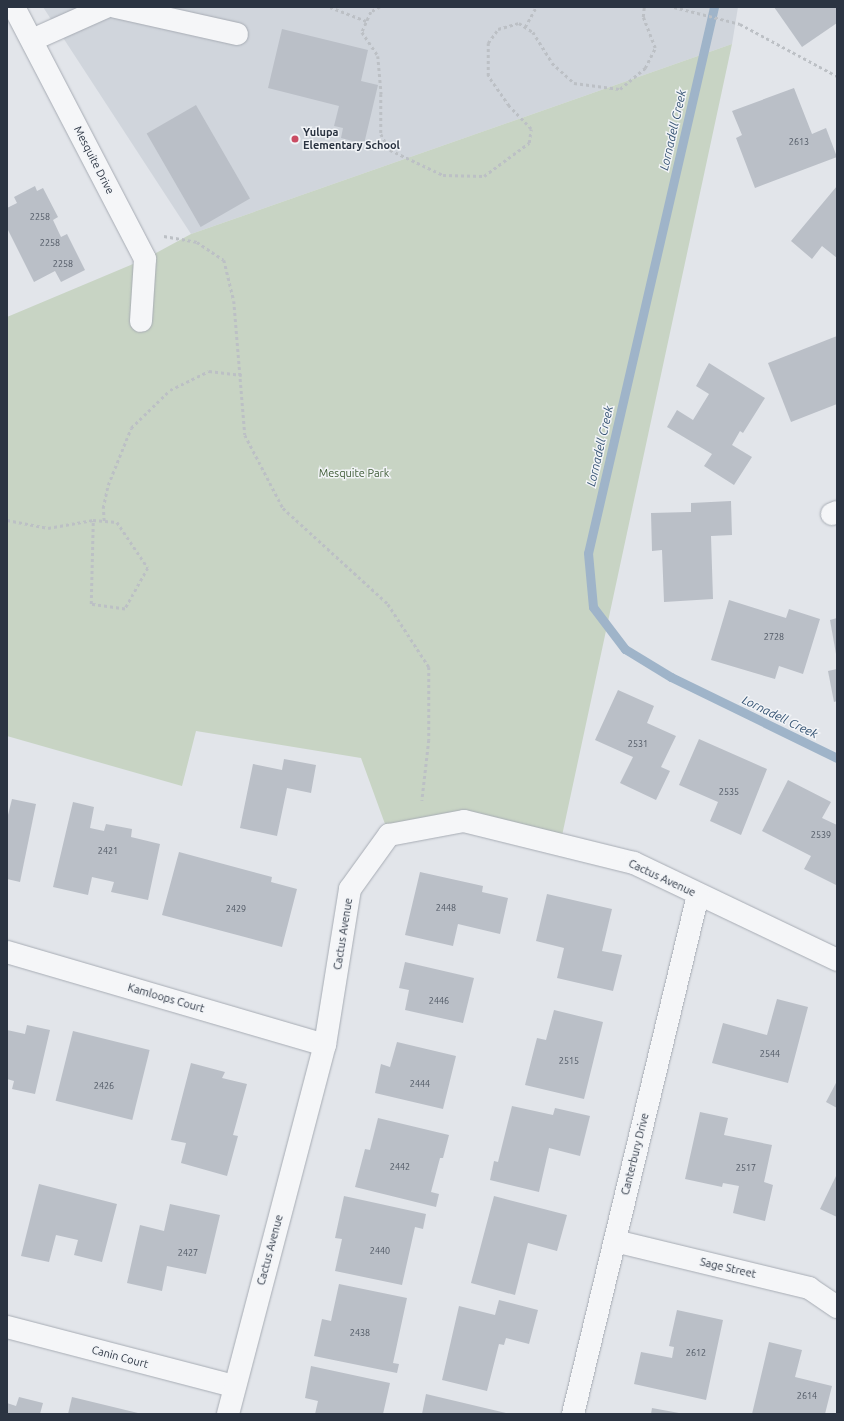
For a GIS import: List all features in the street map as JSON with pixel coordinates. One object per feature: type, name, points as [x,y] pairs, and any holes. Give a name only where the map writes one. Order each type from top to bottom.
[{"type":"street","name":"Mesquite Drive","points":[[14,7],[145,259]]},
{"type":"street","points":[[32,40],[106,7]]},
{"type":"street","points":[[116,7],[237,34]]},
{"type":"street","points":[[141,320],[145,259]]},
{"type":"street","name":"Cactus Avenue","points":[[228,1414],[234,1386],[325,1045],[350,890],[389,835],[464,821],[634,863],[698,895],[837,960]]},
{"type":"street","name":"Canterbury Drive","points":[[573,1414],[698,895]]},
{"type":"street","name":"Kamloops Court","points":[[7,952],[325,1045]]},
{"type":"street","name":"Sage Street","points":[[614,1241],[809,1288],[837,1307]]},
{"type":"street","name":"Canin Court","points":[[7,1327],[234,1386]]},
{"type":"path","points":[[330,7],[367,21]]},
{"type":"path","points":[[380,7],[371,12],[362,32],[378,56],[381,94],[381,134],[390,150],[443,175],[484,176],[529,143],[531,129],[509,106],[488,76],[488,43],[498,29],[519,23],[533,32],[552,63],[574,83],[620,89],[645,68],[655,48],[643,17],[644,7]]},
{"type":"path","points":[[525,27],[536,7]]},
{"type":"path","points":[[674,7],[740,24],[837,76]]},
{"type":"path","points":[[145,259],[162,236],[197,242],[224,260],[234,301],[242,375],[245,435],[283,508],[388,604],[429,667],[430,740],[422,782],[422,828]]},
{"type":"path","points":[[104,521],[103,508],[108,485],[131,428],[170,390],[209,371],[242,375]]},
{"type":"path","points":[[7,520],[48,528],[93,520],[117,522],[148,568],[125,609],[91,604],[93,520]]},
{"type":"shaded area","name":"Yulupa Elementary School","points":[[43,7],[738,7],[732,44],[191,234]]},
{"type":"green space","name":"Mesquite Park","points":[[732,44],[560,845],[464,821],[389,835],[361,758],[196,731],[182,786],[7,736],[7,317],[145,259],[191,234]]},
{"type":"building","points":[[774,7],[837,7],[837,23],[802,47]]},
{"type":"building","points":[[282,29],[368,50],[361,81],[378,85],[364,144],[341,138],[343,128],[334,126],[339,106],[268,88]]},
{"type":"building","points":[[794,88],[812,134],[826,128],[837,157],[755,188],[736,138],[742,135],[732,111]]},
{"type":"building","points":[[196,105],[250,199],[201,227],[147,134]]},
{"type":"building","points":[[35,186],[37,191],[43,188],[58,217],[53,220],[61,237],[67,234],[85,270],[61,282],[55,271],[34,282],[7,228],[7,208],[17,203],[14,197]]},
{"type":"building","points":[[837,186],[837,258],[822,246],[812,259],[791,241]]},
{"type":"building","points":[[837,336],[837,404],[791,422],[768,363]]},
{"type":"building","points":[[709,363],[765,398],[743,433],[740,431],[732,445],[752,457],[734,485],[704,466],[712,454],[667,427],[677,410],[693,420],[709,394],[696,386]]},
{"type":"building","points":[[731,501],[732,535],[711,536],[713,599],[664,602],[662,550],[652,551],[651,513],[691,512],[691,503]]},
{"type":"building","points":[[729,600],[786,618],[789,609],[820,619],[803,674],[779,666],[775,679],[711,660]]},
{"type":"building","points":[[837,618],[837,654],[836,654],[830,620]]},
{"type":"building","points":[[837,669],[837,701],[834,702],[828,671]]},
{"type":"building","points":[[618,690],[654,706],[647,723],[676,736],[661,767],[670,771],[656,800],[620,783],[633,757],[595,740]]},
{"type":"building","points":[[699,739],[767,769],[741,835],[710,821],[718,802],[679,785]]},
{"type":"building","points":[[284,759],[316,765],[311,793],[287,788],[277,836],[240,828],[253,764],[282,770]]},
{"type":"building","points":[[788,780],[831,802],[822,818],[837,825],[836,885],[804,869],[811,856],[762,831]]},
{"type":"building","points":[[12,799],[36,804],[20,882],[7,879],[7,819]]},
{"type":"building","points":[[73,802],[94,807],[90,828],[104,831],[106,824],[132,829],[131,837],[160,844],[148,900],[111,892],[114,882],[92,877],[88,895],[53,887]]},
{"type":"building","points":[[179,852],[272,877],[271,882],[297,889],[282,947],[162,915]]},
{"type":"building","points":[[420,872],[483,886],[482,892],[508,898],[500,934],[458,924],[453,946],[405,935]]},
{"type":"building","points":[[547,894],[612,909],[602,951],[622,955],[613,991],[557,978],[564,948],[536,941]]},
{"type":"building","points":[[405,962],[474,978],[463,1023],[405,1010],[409,990],[399,988]]},
{"type":"building","points":[[777,999],[808,1007],[788,1083],[712,1063],[723,1023],[767,1035]]},
{"type":"building","points":[[554,1010],[603,1022],[584,1099],[525,1085],[537,1038],[546,1040]]},
{"type":"building","points":[[27,1025],[50,1030],[35,1094],[12,1089],[14,1081],[7,1079],[7,1030],[25,1034]]},
{"type":"building","points":[[73,1031],[150,1050],[132,1120],[56,1101]]},
{"type":"building","points":[[397,1042],[456,1056],[443,1109],[375,1093],[381,1064],[390,1067]]},
{"type":"building","points":[[191,1063],[225,1072],[222,1078],[247,1084],[233,1135],[238,1136],[227,1176],[181,1163],[186,1143],[171,1140]]},
{"type":"building","points":[[837,1081],[837,1108],[826,1102]]},
{"type":"building","points":[[512,1106],[553,1115],[555,1108],[590,1116],[580,1156],[549,1148],[539,1192],[490,1180],[494,1161],[498,1162]]},
{"type":"building","points":[[700,1112],[728,1118],[724,1135],[772,1145],[764,1182],[773,1185],[765,1221],[733,1213],[739,1186],[723,1183],[722,1187],[685,1179]]},
{"type":"building","points":[[378,1118],[449,1135],[443,1158],[440,1158],[431,1192],[439,1194],[436,1207],[355,1187],[365,1149],[370,1150]]},
{"type":"building","points":[[837,1174],[837,1217],[820,1209]]},
{"type":"building","points":[[39,1184],[117,1204],[102,1262],[74,1255],[78,1240],[56,1235],[49,1262],[21,1256]]},
{"type":"building","points":[[344,1196],[426,1214],[423,1229],[415,1227],[402,1285],[335,1271],[342,1239],[335,1238]]},
{"type":"building","points":[[494,1196],[567,1215],[557,1251],[528,1243],[515,1295],[471,1283]]},
{"type":"building","points":[[170,1204],[220,1215],[206,1274],[167,1266],[162,1291],[127,1283],[140,1225],[164,1231]]},
{"type":"building","points":[[339,1284],[407,1298],[393,1363],[399,1364],[397,1373],[314,1356],[322,1319],[331,1321]]},
{"type":"building","points":[[499,1300],[538,1310],[529,1344],[506,1338],[504,1345],[499,1344],[487,1391],[442,1380],[459,1306],[495,1315]]},
{"type":"building","points":[[677,1310],[723,1320],[706,1400],[634,1384],[641,1352],[672,1358],[674,1347],[669,1346]]},
{"type":"building","points":[[769,1342],[802,1350],[795,1377],[832,1386],[825,1414],[752,1414]]},
{"type":"building","points":[[311,1366],[390,1383],[383,1414],[315,1414],[318,1401],[305,1398]]},
{"type":"building","points":[[426,1394],[506,1413],[506,1414],[422,1414]]},
{"type":"building","points":[[19,1397],[43,1403],[40,1414],[7,1414],[7,1403],[16,1406]]},
{"type":"building","points":[[72,1397],[138,1413],[138,1414],[68,1414]]},
{"type":"building","points":[[652,1408],[679,1413],[679,1414],[651,1414]]},
{"type":"waterway","name":"Lornadell Creek","points":[[714,7],[588,553],[593,607],[625,649],[671,677],[837,758]]},
{"type":"place","name":"Yulupa Elementary School","points":[[295,139]]}]
